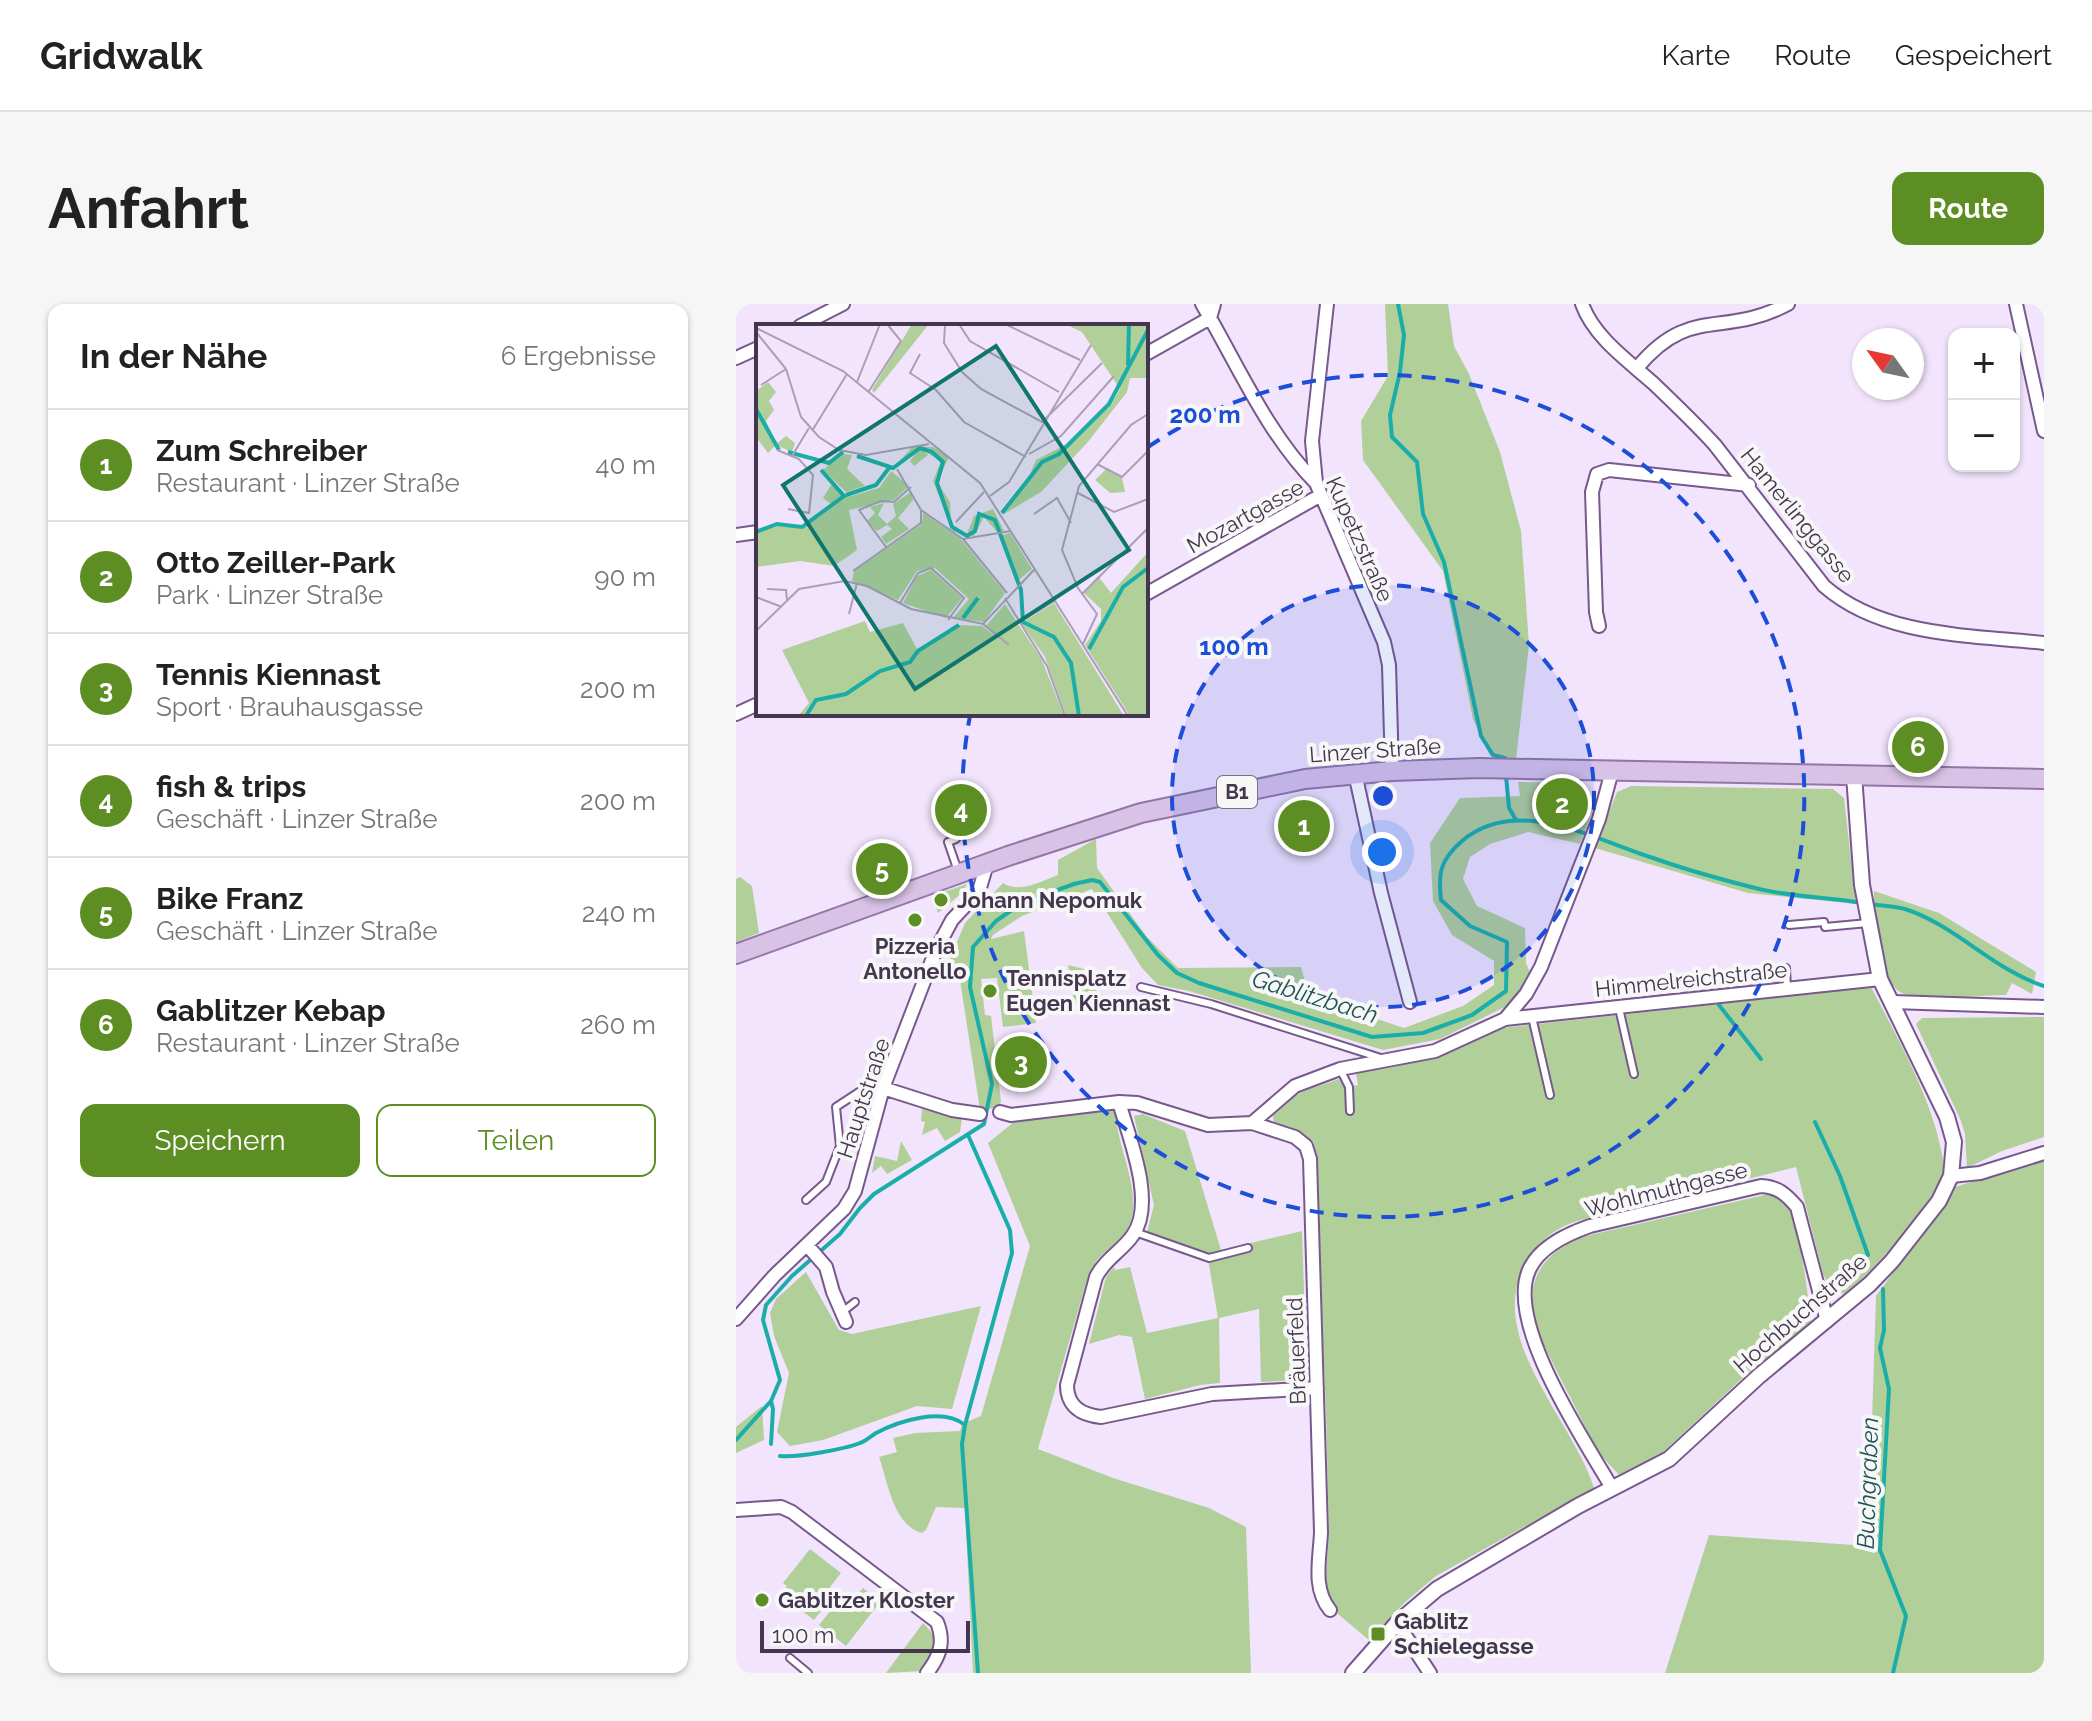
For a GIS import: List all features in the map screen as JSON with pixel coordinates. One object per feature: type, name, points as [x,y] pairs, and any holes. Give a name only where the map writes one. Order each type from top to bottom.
[{"type":"main road","name":"Linzer Straße","points":[[736,954],[1091,828],[1175,805],[1305,779],[1392,771],[1505,769],[2044,779]]},
{"type":"street","points":[[804,324],[843,304]]},
{"type":"street","name":"Kupetzstraße","points":[[1202,304],[1275,433],[1319,489],[1384,642],[1389,665],[1392,771]]},
{"type":"street","points":[[1148,353],[1210,318],[1214,304]]},
{"type":"street","points":[[1319,489],[1312,441],[1327,304]]},
{"type":"street","name":"Hamerlinggasse","points":[[1582,304],[1585,313],[1607,341],[1696,424],[1749,485],[1824,586],[1848,605],[1875,616],[1931,630],[2044,643]]},
{"type":"street","points":[[1637,368],[1649,348],[1668,327],[1686,318],[1704,314],[1755,316],[1771,313],[1788,304]]},
{"type":"street","points":[[2016,304],[2044,431]]},
{"type":"street","points":[[736,358],[756,349]]},
{"type":"street","points":[[1599,626],[1592,492],[1597,474],[1609,470],[1749,485]]},
{"type":"street","name":"Mozartgasse","points":[[1148,593],[1319,489]]},
{"type":"street","points":[[736,535],[756,532]]},
{"type":"street","points":[[736,714],[756,705]]},
{"type":"street","points":[[1000,1112],[1011,1115],[1119,1102],[1137,1103],[1208,1125],[1252,1123],[1295,1086],[1340,1069],[1435,1051],[1505,1019],[1526,994],[1541,967],[1599,819],[1612,771]]},
{"type":"street","points":[[1355,773],[1381,893],[1410,1002]]},
{"type":"street","name":"Hochbuchstraße","points":[[1353,1673],[1397,1623],[1437,1589],[1612,1488],[1669,1459],[1892,1261],[1939,1201],[1951,1176],[1954,1142],[1947,1117],[1880,979],[1862,885],[1854,775]]},
{"type":"street","name":"Hauptstraße","points":[[736,1319],[775,1275],[809,1248],[844,1209],[855,1191],[883,1088],[944,932],[979,891],[987,864]]},
{"type":"street","name":"Himmelreichstraße","points":[[1505,1019],[1880,979]]},
{"type":"street","points":[[1526,994],[1532,1017]]},
{"type":"street","points":[[1893,1002],[2044,1007]]},
{"type":"street","points":[[883,1088],[952,1110],[980,1114]]},
{"type":"street","points":[[1119,1102],[1142,1190],[1141,1220],[1126,1245],[1103,1264],[1096,1277],[1067,1385],[1067,1395],[1075,1407],[1086,1415],[1101,1417],[1212,1394],[1254,1389],[1317,1388]]},
{"type":"street","name":"Bräuerfeld","points":[[1252,1123],[1295,1137],[1306,1146],[1310,1159],[1321,1532],[1318,1587],[1322,1600],[1330,1610]]},
{"type":"street","points":[[1951,1176],[1980,1173],[2044,1153]]},
{"type":"street","name":"Wohlmuthgasse","points":[[1612,1488],[1565,1406],[1535,1346],[1527,1321],[1526,1278],[1546,1249],[1590,1226],[1761,1186],[1773,1187],[1786,1193],[1797,1207],[1827,1321]]},
{"type":"street","points":[[809,1248],[826,1267],[844,1318]]},
{"type":"street","points":[[736,1510],[781,1507],[792,1512],[937,1622],[942,1636],[938,1658],[927,1673]]},
{"type":"street","points":[[1397,1623],[1430,1673]]},
{"type":"lane","points":[[956,839],[948,842],[959,874]]},
{"type":"lane","points":[[1789,925],[1824,922],[1825,927],[1867,919]]},
{"type":"lane","points":[[1786,968],[1787,988]]},
{"type":"lane","points":[[1141,987],[1211,1004],[1387,1060]]},
{"type":"lane","points":[[1618,1007],[1634,1074]]},
{"type":"lane","points":[[1532,1017],[1550,1095]]},
{"type":"lane","points":[[1340,1069],[1349,1087],[1350,1111]]},
{"type":"lane","points":[[806,1200],[826,1182],[840,1146],[836,1107],[865,1088],[883,1088]]},
{"type":"lane","points":[[1135,1232],[1209,1258],[1248,1248]]},
{"type":"lane","points":[[844,1318],[855,1302]]},
{"type":"lane","points":[[790,1658],[808,1673]]},
{"type":"green space","points":[[1385,304],[1448,304],[1454,346],[1469,374],[1500,452],[1521,531],[1529,645],[1516,760],[1490,756],[1473,719],[1443,571],[1363,460],[1361,421],[1388,376]]},
{"type":"green space","points":[[1518,782],[1551,782],[1570,786],[1593,808],[1580,844],[1528,832],[1490,844],[1470,857],[1463,879],[1477,906],[1525,928],[1526,963],[1531,975],[1513,1003],[1440,1039],[1383,1050],[1189,991],[1158,985],[1142,968],[1092,889],[1022,916],[993,935],[991,939],[1024,931],[1036,1023],[1003,1027],[997,978],[981,979],[985,1015],[991,1016],[1001,1102],[997,1108],[980,1110],[960,980],[944,973],[965,923],[1003,883],[1023,887],[1058,875],[1058,860],[1096,839],[1097,868],[1147,937],[1178,968],[1301,967],[1309,996],[1404,1028],[1463,1006],[1494,985],[1494,961],[1452,935],[1433,901],[1430,843],[1460,798],[1520,796]]},
{"type":"green space","points":[[1631,786],[1833,789],[1844,798],[1856,904],[1748,893],[1595,848],[1617,792]]},
{"type":"green space","points":[[740,877],[752,886],[759,933],[736,942],[736,879]]},
{"type":"green space","points":[[967,884],[962,893],[938,913],[932,896]]},
{"type":"green space","points":[[1874,891],[1939,913],[2036,972],[2032,994],[2012,983],[2006,995],[1920,997],[1900,992],[1893,985],[1882,960],[1876,930]]},
{"type":"green space","points":[[1068,965],[1084,969],[1082,980],[1108,999],[1074,1004]]},
{"type":"green space","points":[[1871,987],[1921,1088],[1942,1157],[1944,1168],[1940,1181],[1918,1216],[1847,1293],[1833,1294],[1823,1274],[1796,1167],[1577,1221],[1547,1237],[1526,1262],[1516,1290],[1516,1319],[1523,1348],[1536,1377],[1583,1461],[1594,1488],[1436,1576],[1404,1603],[1369,1640],[1338,1614],[1325,1589],[1329,1535],[1326,1411],[1314,1142],[1297,1131],[1274,1123],[1272,1112],[1295,1095],[1339,1079],[1346,1088],[1358,1085],[1356,1073],[1394,1067],[1444,1053],[1493,1029]]},
{"type":"green space","points":[[2044,1017],[2044,1137],[2002,1151],[1967,1168],[1961,1121],[1916,1024],[1922,1018]]},
{"type":"green space","points":[[1110,1108],[1116,1112],[1132,1186],[1132,1215],[1128,1229],[1097,1260],[1088,1276],[1038,1449],[1113,1478],[1209,1508],[1246,1527],[1251,1673],[973,1673],[965,1508],[936,1507],[926,1530],[922,1533],[912,1528],[898,1512],[879,1457],[897,1452],[893,1438],[915,1433],[960,1431],[962,1424],[981,1416],[1030,1246],[988,1143],[1019,1118]]},
{"type":"green space","points":[[922,1109],[962,1117],[960,1132],[945,1141],[937,1128],[922,1135],[925,1122],[921,1121]]},
{"type":"green space","points":[[1143,1114],[1185,1131],[1221,1250],[1302,1231],[1307,1380],[1261,1382],[1259,1309],[1219,1318],[1220,1383],[1145,1399],[1132,1337],[1119,1335],[1089,1344],[1106,1277],[1114,1267],[1115,1270],[1130,1267],[1147,1333],[1218,1318],[1207,1253],[1147,1232],[1154,1205],[1134,1116]]},
{"type":"green space","points":[[901,1141],[912,1160],[887,1174],[881,1166],[872,1173],[875,1156],[897,1161]]},
{"type":"green space","points":[[2044,1159],[2044,1673],[1665,1673],[1709,1535],[1868,1546],[1876,1296],[1955,1187]]},
{"type":"green space","points":[[1769,1194],[1782,1199],[1791,1212],[1803,1261],[1811,1324],[1750,1371],[1662,1453],[1619,1475],[1598,1452],[1539,1336],[1532,1303],[1537,1276],[1553,1254],[1581,1237]]},
{"type":"green space","points":[[806,1272],[839,1330],[852,1334],[981,1306],[952,1409],[917,1406],[823,1440],[790,1446],[777,1432],[789,1373],[774,1336],[770,1313],[776,1299]]},
{"type":"green space","points":[[762,1406],[764,1440],[736,1453],[736,1427]]},
{"type":"green space","points":[[810,1549],[841,1573],[830,1587],[836,1592],[814,1620],[781,1595],[787,1586],[783,1583]]},
{"type":"green space","points":[[863,1588],[880,1602],[846,1646],[819,1625],[842,1596],[851,1603]]},
{"type":"green space","points":[[923,1623],[933,1636],[935,1647],[922,1671],[886,1673]]},
{"type":"waterway","points":[[1398,304],[1404,335],[1400,372],[1390,415],[1392,437],[1417,462],[1423,514],[1444,562],[1481,736],[1493,755],[1505,758],[1506,763]]},
{"type":"waterway","points":[[1506,776],[1509,808],[1516,820]]},
{"type":"waterway","name":"Gablitzbach","points":[[736,1440],[771,1401],[780,1380],[763,1320],[766,1305],[792,1276],[840,1234],[874,1194],[984,1124],[992,1084],[970,987],[973,947],[996,921],[1022,903],[1074,884],[1092,880],[1100,882],[1158,955],[1177,973],[1199,983],[1372,1037],[1423,1033],[1472,1015],[1506,991],[1507,942],[1470,926],[1441,900],[1442,868],[1449,854],[1484,827],[1507,821],[1556,825],[1746,886],[1784,894],[1862,903]]},
{"type":"waterway","name":"Gablitzbach","points":[[1870,904],[1903,909],[1926,917],[2009,970],[2044,986]]},
{"type":"waterway","name":"Buchgraben","points":[[1719,1005],[1761,1059]]},
{"type":"waterway","name":"Buchgraben","points":[[1815,1122],[1840,1176],[1868,1255]]},
{"type":"waterway","points":[[965,1425],[1012,1253],[1010,1230],[968,1135]]},
{"type":"waterway","name":"Buchgraben","points":[[1883,1289],[1884,1330],[1880,1348],[1889,1389],[1880,1550],[1906,1616],[1893,1673]]},
{"type":"waterway","points":[[771,1401],[771,1444]]},
{"type":"waterway","points":[[780,1456],[853,1445],[908,1420],[945,1417],[965,1425],[962,1444],[978,1673]]},
{"type":"place","name":"Gablitzer Kebap","points":[[1918,747]]},
{"type":"place","name":"Otto Zeiller-Park","points":[[1562,804]]},
{"type":"place","name":"fish & trips","points":[[961,810]]},
{"type":"place","name":"Zum Schreiber","points":[[1304,826]]},
{"type":"place","name":"Bike Franz","points":[[882,869]]},
{"type":"place","name":"Johann Nepomuk","points":[[941,900]]},
{"type":"place","name":"Pizzeria Antonello","points":[[915,920]]},
{"type":"place","name":"Tennisplatz Eugen Kiennast","points":[[990,991]]},
{"type":"place","name":"Tennis Kiennast","points":[[1021,1062]]},
{"type":"place","name":"Gablitzer Kloster","points":[[762,1600]]},
{"type":"place","name":"Gablitz Schielegasse","points":[[1378,1634]]}]
